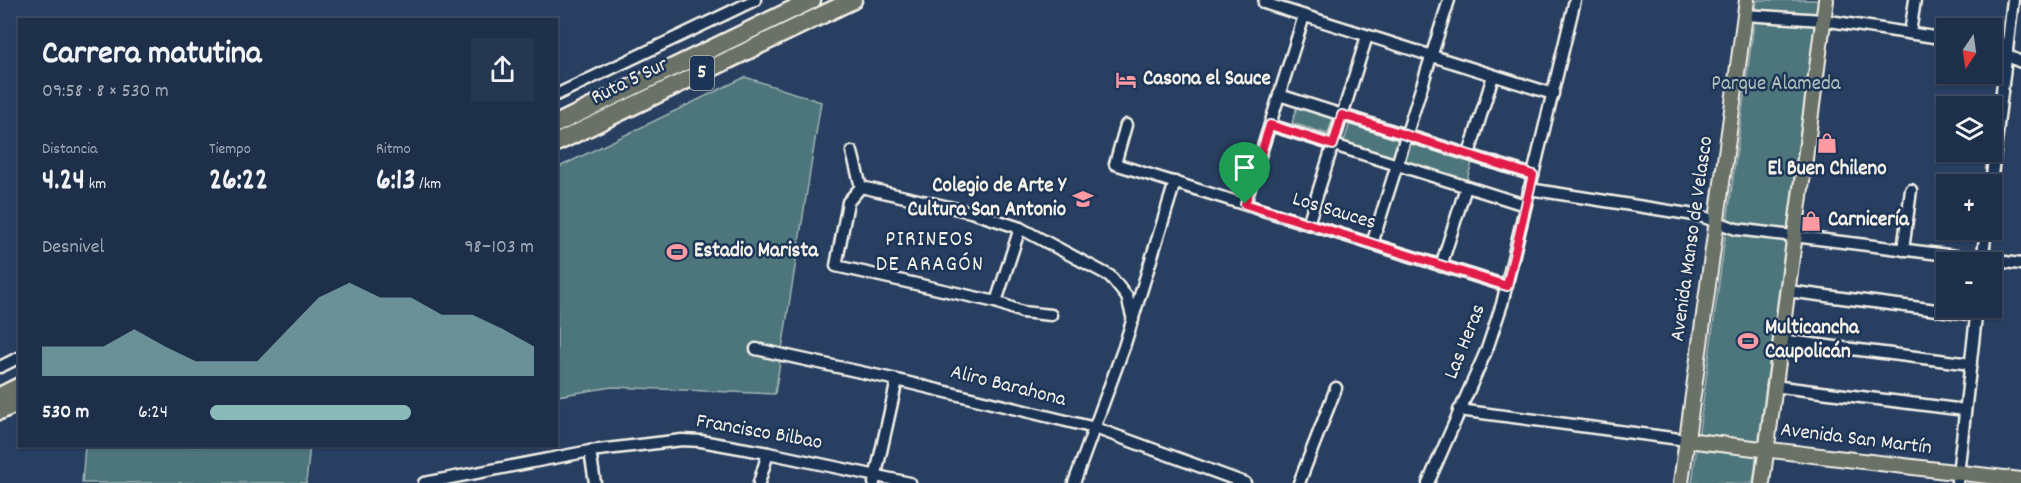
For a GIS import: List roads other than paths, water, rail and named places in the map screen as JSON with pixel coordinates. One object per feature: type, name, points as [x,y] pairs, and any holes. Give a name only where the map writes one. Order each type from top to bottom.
[{"type":"highway","name":"Ruta 5 Sur","points":[[558,123],[812,0]]},
{"type":"highway","name":"Ruta 5 Sur","points":[[558,142],[853,0]]},
{"type":"highway","points":[[0,396],[18,387]]},
{"type":"highway","points":[[0,411],[18,403]]},
{"type":"main road","name":"Avenida Manso de Velasco","points":[[1681,483],[1747,0]]},
{"type":"main road","points":[[1762,483],[1773,386],[1826,0]]},
{"type":"main road","name":"Avenida San Martín","points":[[1687,440],[1958,478],[2021,480]]},
{"type":"street","points":[[558,94],[755,0]]},
{"type":"street","points":[[1372,244],[1449,0]]},
{"type":"street","name":"Las Heras","points":[[1428,483],[1492,335],[1507,286],[1575,0]]},
{"type":"street","points":[[1910,33],[1915,0]]},
{"type":"street","points":[[1992,174],[2013,0]]},
{"type":"street","points":[[1263,3],[1553,94]]},
{"type":"street","points":[[1745,15],[1823,20],[1936,37]]},
{"type":"street","points":[[1245,204],[1304,16]]},
{"type":"street","points":[[1308,224],[1367,36]]},
{"type":"street","points":[[2002,51],[2021,62]]},
{"type":"street","points":[[1469,154],[1493,76]]},
{"type":"street","points":[[1279,95],[1533,175]]},
{"type":"street","points":[[1270,125],[1525,205]]},
{"type":"street","name":"Los Sauces","points":[[1125,126],[1115,164],[1507,286]]},
{"type":"street","points":[[852,152],[861,187]]},
{"type":"street","points":[[1074,483],[1133,320],[1175,182]]},
{"type":"street","points":[[861,187],[971,212],[1020,228],[1110,276],[1126,297],[1133,320]]},
{"type":"street","points":[[861,187],[848,202],[836,266],[996,302],[1022,312],[1052,315]]},
{"type":"street","points":[[1441,266],[1466,187]]},
{"type":"street","points":[[1529,189],[1701,216],[1736,229],[1936,255]]},
{"type":"street","points":[[1903,250],[1911,190]]},
{"type":"street","points":[[996,302],[1020,228]]},
{"type":"street","points":[[2002,262],[2021,264]]},
{"type":"street","points":[[1787,291],[1936,307]]},
{"type":"street","points":[[1958,478],[1976,318]]},
{"type":"street","points":[[1780,340],[1971,364]]},
{"type":"street","name":"Aliro Barahona","points":[[756,349],[897,380],[1095,428],[1245,483]]},
{"type":"street","points":[[0,367],[18,358]]},
{"type":"street","points":[[875,479],[897,380]]},
{"type":"street","points":[[1773,386],[1965,410]]},
{"type":"street","points":[[1299,483],[1336,388]]},
{"type":"street","points":[[1459,410],[1687,440]]},
{"type":"street","name":"Francisco Bilbao","points":[[424,483],[590,451],[682,440],[701,441],[768,453],[875,479],[910,483]]},
{"type":"street","points":[[590,451],[596,483]]},
{"type":"street","points":[[759,483],[768,453]]},
{"type":"place","name":"Casona el Sauce","points":[[1126,80]]},
{"type":"place","name":"El Buen Chileno","points":[[1827,143]]},
{"type":"place","name":"Colegio de Arte Y Cultura San Antonio","points":[[1083,199]]},
{"type":"place","name":"Carnicería","points":[[1811,221]]},
{"type":"place","name":"Estadio Marista","points":[[677,252]]},
{"type":"place","name":"Multicancha Caupolicán","points":[[1748,341]]},
{"type":"district","name":"PIRINEOS DE ARAGÓN","points":[[930,252]]},
{"type":"park label","name":"Parque Alameda","points":[[1776,85]]}]
